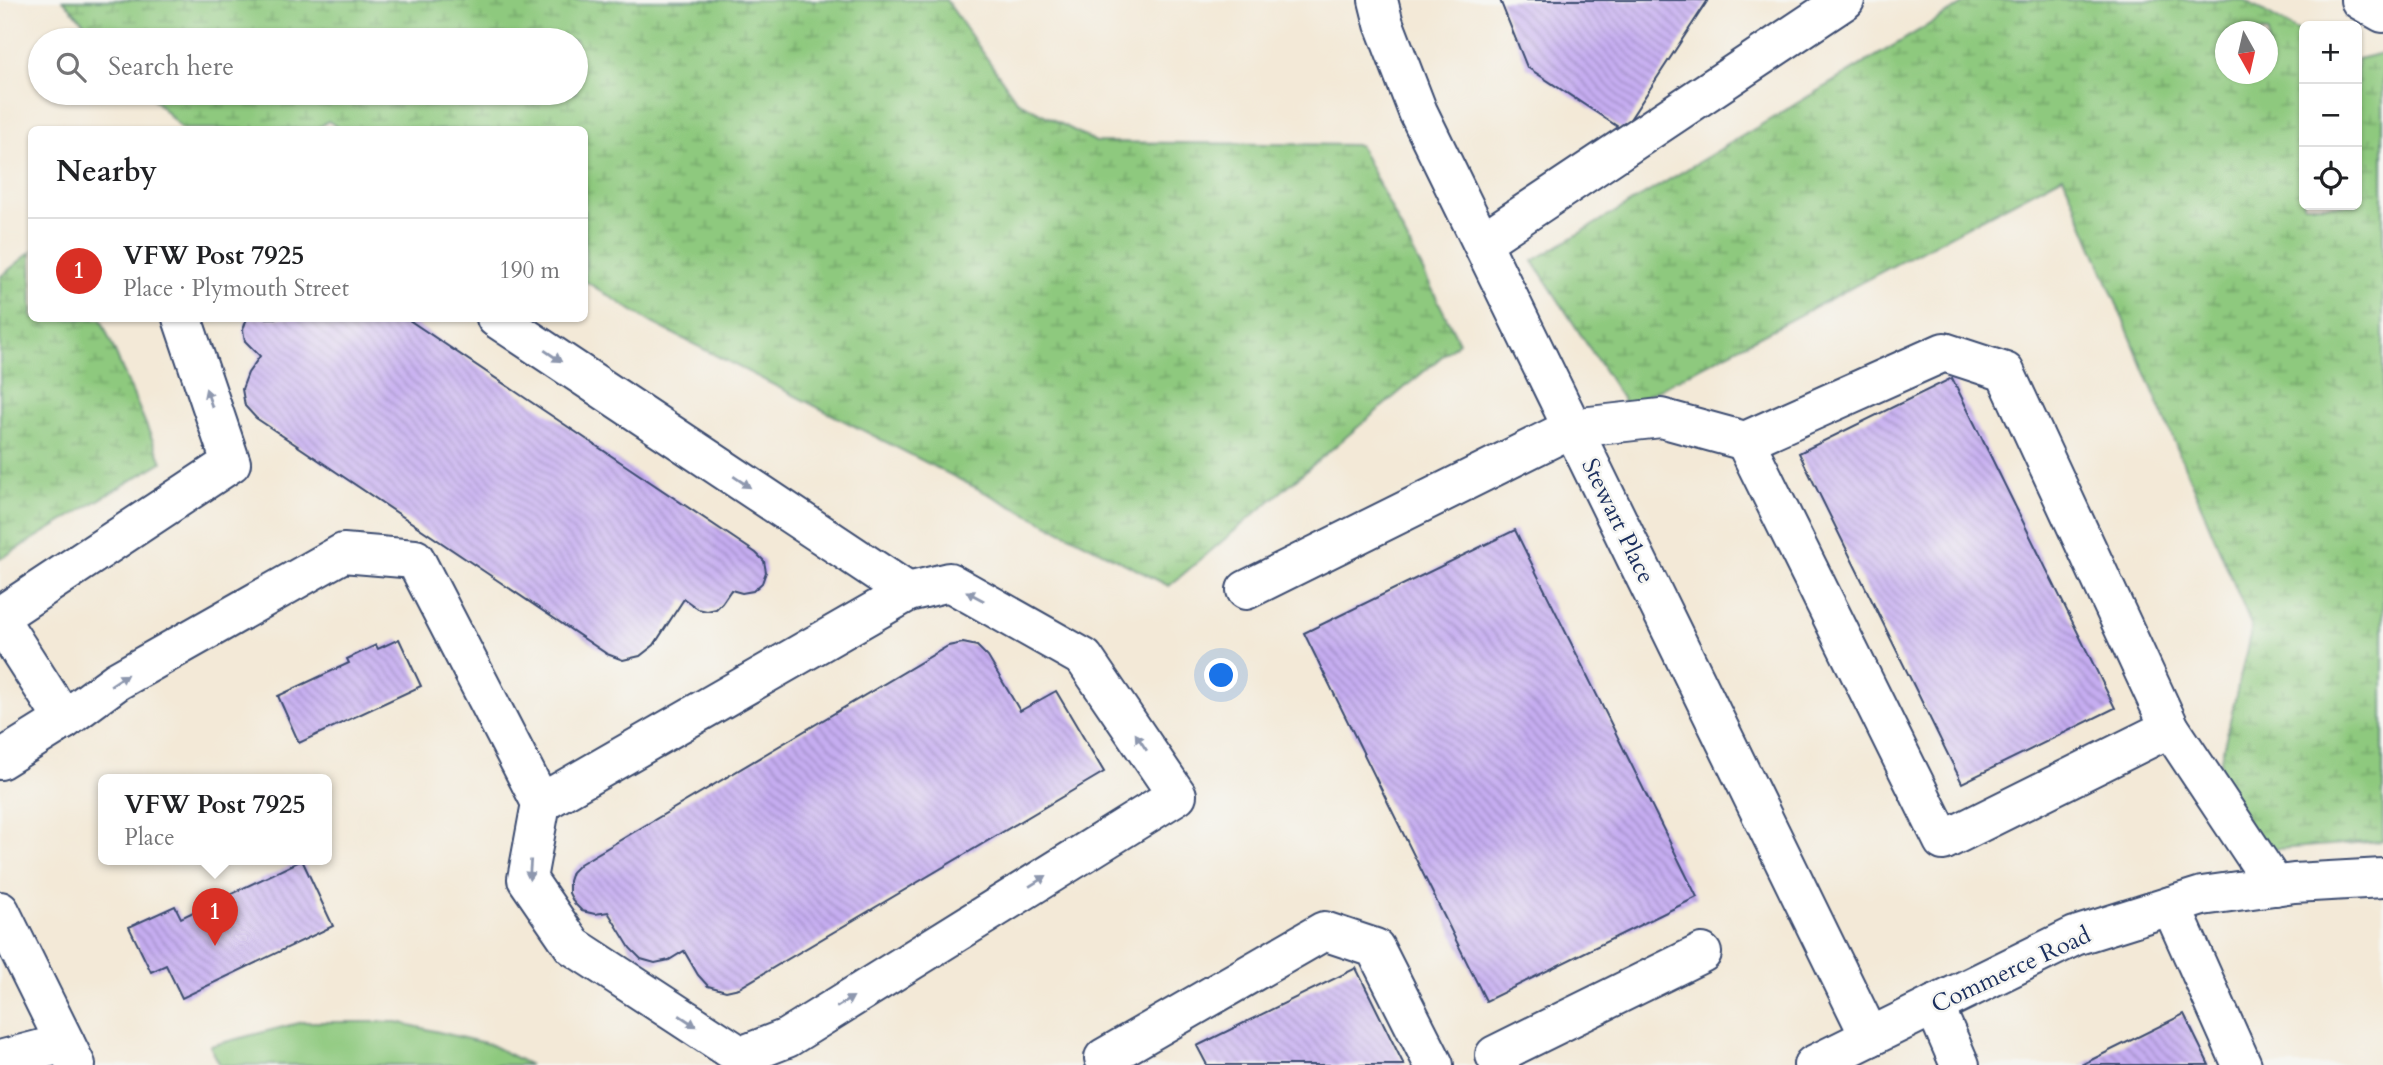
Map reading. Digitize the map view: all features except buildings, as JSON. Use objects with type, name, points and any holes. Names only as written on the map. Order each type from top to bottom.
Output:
[{"type":"street","name":"Stewart Place","points":[[1378,0],[1384,24],[1418,112],[1870,1047]]},
{"type":"street","points":[[1482,242],[1845,0]]},
{"type":"street","points":[[2360,0],[2383,13]]},
{"type":"street","points":[[64,720],[0,618],[231,463],[183,322]]},
{"type":"street","points":[[502,322],[908,592]]},
{"type":"street","points":[[1246,590],[1572,428],[1661,418],[1745,441],[1944,352],[2005,372],[2170,728],[2275,886]]},
{"type":"street","points":[[1745,441],[1942,841],[2170,728]]},
{"type":"street","points":[[0,760],[64,720],[117,681],[343,553],[415,559],[541,803],[527,879],[573,946],[741,1056],[787,1038],[1177,795],[1084,658],[949,582],[908,592],[541,803]]},
{"type":"street","name":"Commerce Road","points":[[1813,1065],[1870,1047],[1934,1005],[2075,936],[2202,896],[2275,886],[2382,882]]},
{"type":"street","points":[[2171,906],[2242,1065]]},
{"type":"street","points":[[0,911],[70,1054],[0,1060]]},
{"type":"street","points":[[1104,1058],[1324,931],[1376,947],[1434,1065]]},
{"type":"street","points":[[1500,1065],[1495,1055],[1702,953]]},
{"type":"street","points":[[1934,1005],[1960,1065]]},
{"type":"green space","points":[[63,0],[946,0],[1017,101],[1096,142],[1359,145],[1459,342],[1169,586],[652,323],[588,283],[588,126],[336,126],[328,121],[321,126],[179,126],[159,105],[588,105],[588,28],[89,28]]},
{"type":"green space","points":[[1970,0],[2245,0],[2299,32],[2299,210],[2362,210],[2362,58],[2383,53],[2383,841],[2262,850],[2219,767],[2252,627],[2063,176],[1627,406],[1533,261]]},
{"type":"green space","points":[[28,254],[28,322],[102,322],[162,462],[0,559],[0,277]]},
{"type":"green space","points":[[302,1022],[397,1022],[489,1044],[530,1065],[220,1065],[210,1046]]},
{"type":"place","name":"VFW Post 7925","points":[[215,946]]}]
